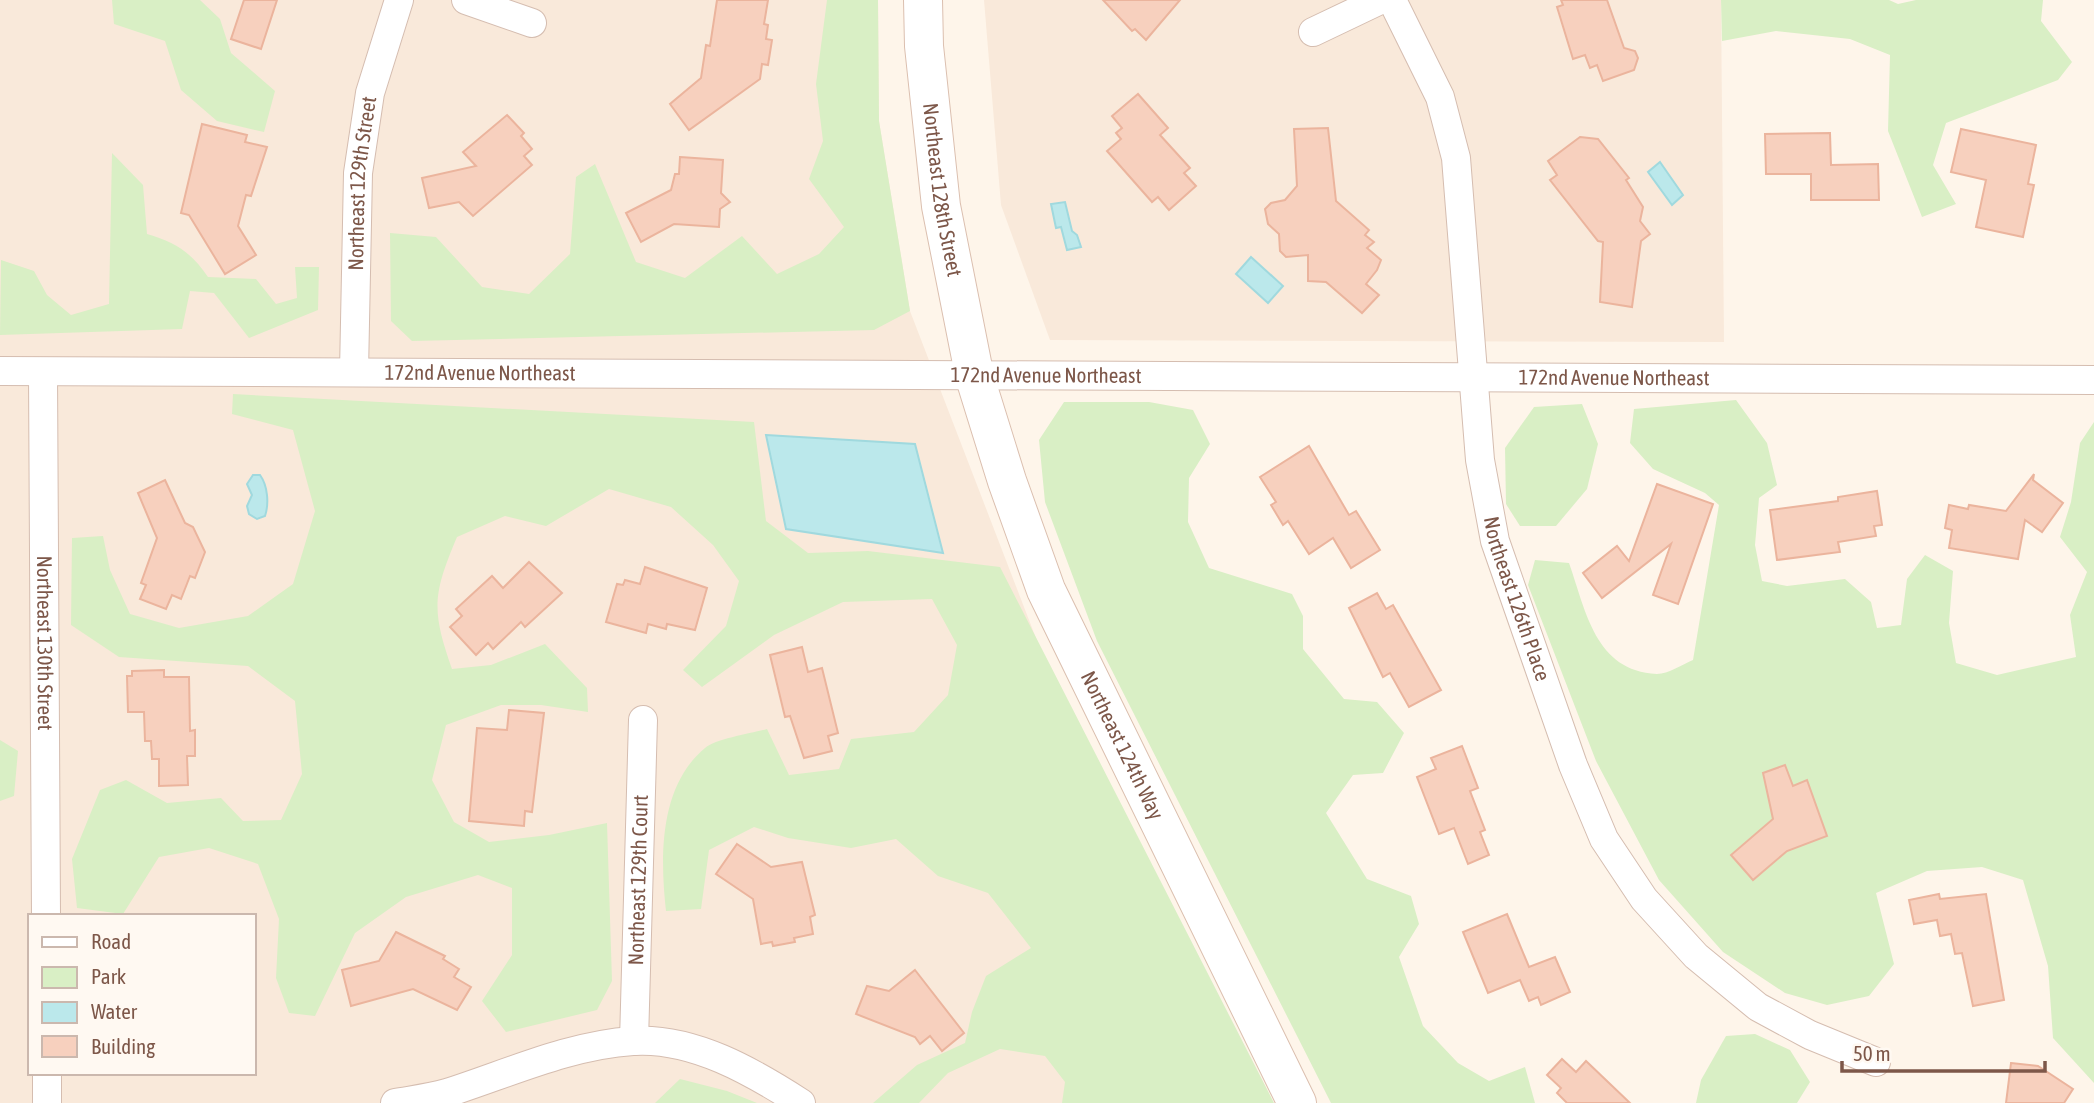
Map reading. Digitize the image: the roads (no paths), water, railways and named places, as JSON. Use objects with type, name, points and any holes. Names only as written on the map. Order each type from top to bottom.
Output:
[{"type":"street","name":"Northeast 129th Street","points":[[354,372],[358,173],[370,93],[398,0]]},
{"type":"street","points":[[466,0],[532,23]]},
{"type":"street","name":"Northeast 128th Street","points":[[923,0],[923,46],[941,206],[975,378]]},
{"type":"street","points":[[1313,32],[1380,0]]},
{"type":"street","name":"Northeast 126th Place","points":[[1392,0],[1440,97],[1456,158],[1480,460],[1495,541],[1573,765],[1604,839],[1644,900],[1696,956],[1758,1007],[1810,1035],[1876,1062]]},
{"type":"street","name":"172nd Avenue Northeast","points":[[0,371],[975,378],[2094,380]]},
{"type":"street","name":"Northeast 130th Street","points":[[43,372],[46,914]]},
{"type":"street","name":"Northeast 124th Way","points":[[975,378],[1007,481],[1046,590],[1297,1103]]},
{"type":"street","name":"Northeast 129th Court","points":[[634,1041],[643,720]]},
{"type":"street","points":[[394,1103],[444,1094],[554,1057],[634,1041],[682,1046],[733,1064],[802,1103]]},
{"type":"street","points":[[47,1075],[47,1103]]},
{"type":"water","points":[[1660,162],[1683,195],[1672,205],[1648,172]]},
{"type":"water","points":[[1065,202],[1072,231],[1077,235],[1081,247],[1067,250],[1061,227],[1056,228],[1051,204]]},
{"type":"water","points":[[1251,257],[1283,286],[1268,303],[1236,274]]},
{"type":"water","points":[[766,435],[915,444],[943,553],[786,529]]},
{"type":"water","points":[[253,475],[260,475],[267,495],[265,516],[257,519],[249,514],[247,506],[252,495],[247,484]]}]
